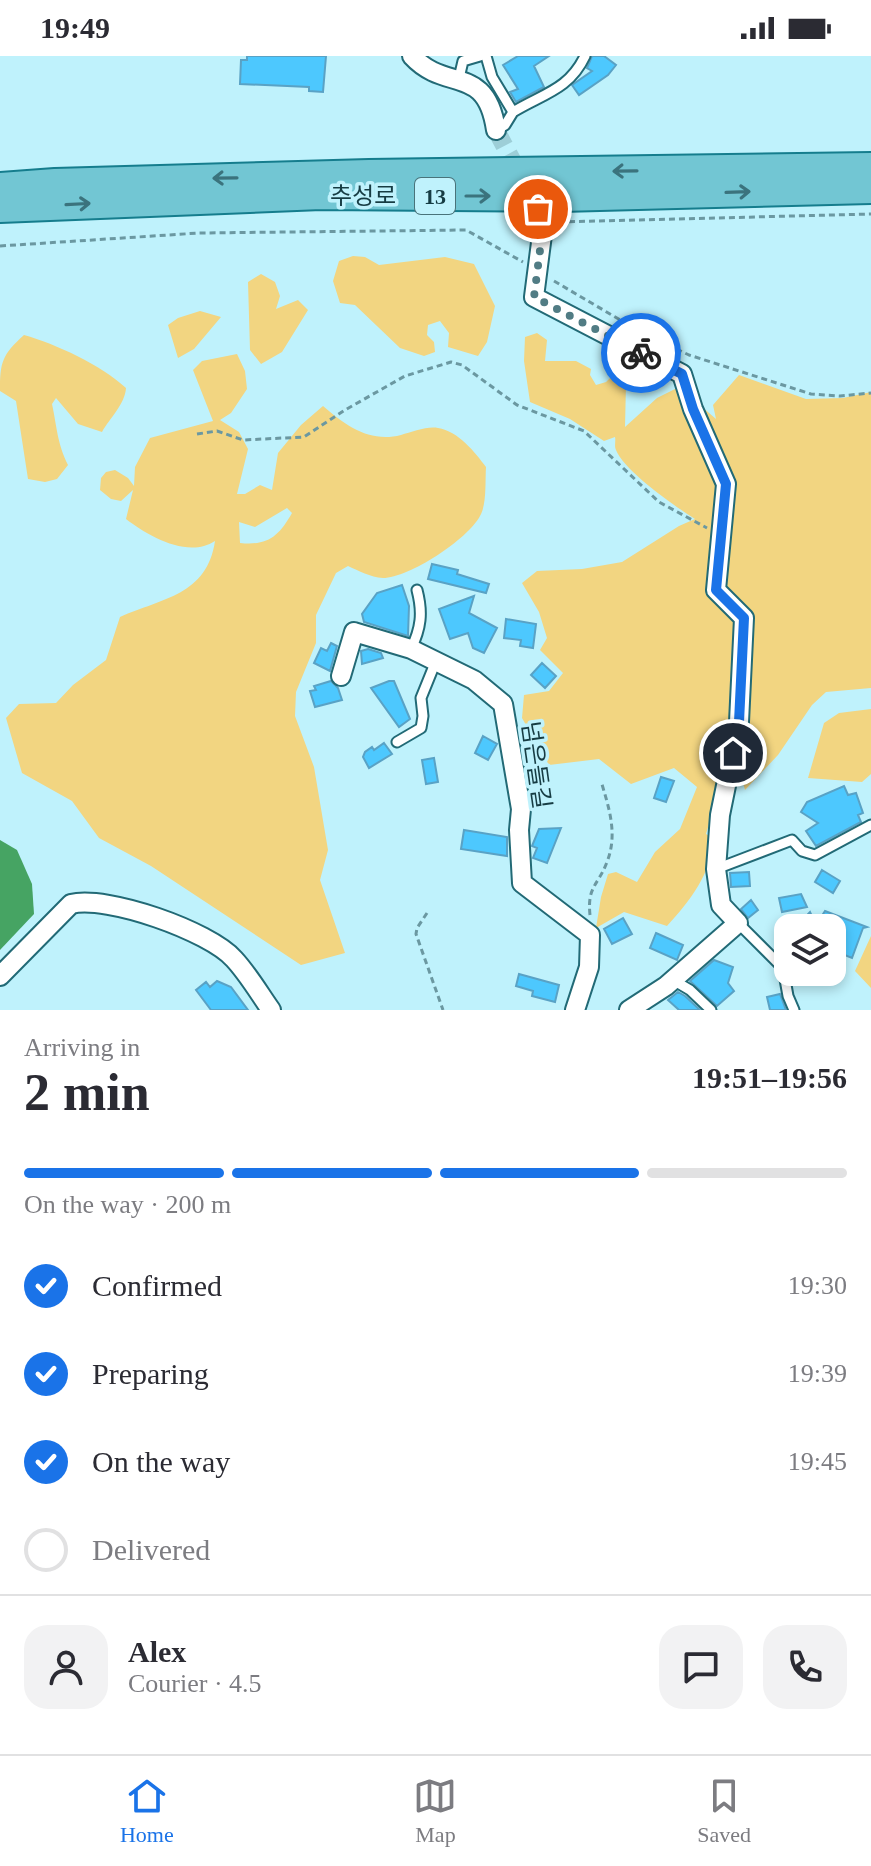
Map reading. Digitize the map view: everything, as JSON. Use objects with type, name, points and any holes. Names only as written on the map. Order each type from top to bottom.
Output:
[{"type":"main road","name":"추성로","points":[[0,187],[369,174],[871,167]]},
{"type":"main road","name":"추성로","points":[[0,208],[321,195],[561,197],[871,189]]},
{"type":"street","points":[[412,56],[423,67],[441,77],[459,78],[479,90],[489,102],[496,130]]},
{"type":"street","points":[[540,218],[534,297],[682,374],[693,409],[726,484],[716,590],[744,618],[739,722],[720,815],[716,869],[721,905],[738,923],[673,980],[629,1010]]},
{"type":"street","name":"넘은들길","points":[[341,676],[354,632],[411,649],[436,661],[474,680],[503,704],[521,809],[522,883],[590,935]]},
{"type":"street","points":[[0,976],[71,904],[85,900],[135,909],[202,938],[232,957],[271,1010]]},
{"type":"street","points":[[575,1010],[589,967],[590,935]]},
{"type":"lane","points":[[459,78],[463,61],[483,56],[513,112]]},
{"type":"lane","points":[[496,130],[505,125],[513,112],[563,85],[577,72],[585,56]]},
{"type":"lane","points":[[411,649],[421,627],[421,602],[417,590]]},
{"type":"lane","points":[[397,742],[421,728],[421,698],[436,661]]},
{"type":"lane","points":[[716,869],[792,840],[802,851],[815,855],[871,825]]},
{"type":"lane","points":[[738,923],[774,955]]},
{"type":"lane","points":[[673,980],[690,990],[711,1010]]},
{"type":"lane","points":[[787,986],[794,1010]]},
{"type":"path","points":[[540,218],[558,222],[871,214]]},
{"type":"path","points":[[0,246],[199,233],[466,230],[639,331],[689,355],[811,394],[840,396],[871,393]]},
{"type":"path","points":[[197,434],[217,431],[243,440],[304,437],[405,376],[451,362],[462,365],[517,405],[584,431],[659,502],[721,536]]},
{"type":"path","points":[[590,935],[588,897],[607,862],[613,833],[601,781]]},
{"type":"path","points":[[427,913],[416,934],[443,1010]]},
{"type":"shaded area","points":[[353,256],[365,257],[379,265],[445,257],[474,264],[495,306],[487,342],[478,356],[448,347],[449,333],[440,321],[428,325],[427,335],[434,342],[435,352],[424,356],[400,348],[355,305],[340,303],[333,281],[339,261]]},
{"type":"shaded area","points":[[261,274],[275,282],[280,296],[276,309],[298,300],[308,310],[282,352],[261,364],[250,350],[248,282]]},
{"type":"shaded area","points":[[200,311],[221,317],[194,349],[178,358],[168,325],[178,318]]},
{"type":"shaded area","points":[[537,333],[547,340],[545,361],[576,361],[591,369],[590,375],[596,385],[606,382],[613,375],[623,376],[626,384],[625,427],[657,398],[679,387],[716,419],[713,405],[739,375],[806,399],[843,398],[871,392],[871,688],[826,692],[812,705],[778,755],[745,790],[738,764],[718,793],[706,834],[714,839],[709,864],[691,897],[667,926],[624,912],[596,928],[608,874],[616,872],[637,882],[655,852],[680,829],[697,787],[674,768],[631,784],[599,759],[549,765],[522,718],[524,695],[549,691],[563,673],[540,650],[547,638],[539,612],[522,583],[537,571],[582,569],[622,562],[695,519],[629,468],[616,450],[615,437],[604,441],[570,419],[530,402],[524,361],[525,337]]},
{"type":"shaded area","points":[[24,335],[78,356],[126,388],[120,405],[102,432],[78,424],[56,398],[52,404],[59,442],[68,465],[57,479],[45,482],[28,479],[16,401],[0,391],[4,360]]},
{"type":"shaded area","points":[[237,354],[245,371],[247,389],[231,413],[220,420],[239,432],[248,449],[237,494],[245,494],[260,485],[272,490],[278,453],[301,425],[323,406],[359,431],[379,437],[429,428],[445,430],[465,443],[486,467],[485,499],[480,516],[451,546],[407,572],[394,576],[383,578],[348,566],[336,573],[316,615],[316,643],[296,692],[295,716],[314,767],[328,850],[320,880],[345,953],[301,965],[151,866],[99,838],[72,801],[22,773],[6,718],[19,704],[56,703],[73,685],[106,660],[120,617],[181,592],[203,573],[215,541],[193,548],[157,538],[126,519],[133,490],[121,501],[111,499],[100,490],[101,478],[106,472],[115,470],[134,486],[135,467],[150,438],[213,421],[193,370],[202,361]],"holes":[[[287,508],[292,513],[272,538],[258,543],[240,543],[239,522],[255,527]]]},
{"type":"shaded area","points":[[871,709],[871,774],[862,782],[808,778],[824,723],[839,713]]},
{"type":"shaded area","points":[[0,840],[17,850],[32,884],[34,914],[0,950]]},
{"type":"shaded area","points":[[871,936],[871,988],[855,971]]},
{"type":"building","points":[[247,56],[326,56],[323,92],[309,91],[309,87],[240,84],[241,60],[247,60]]},
{"type":"building","points":[[518,56],[549,56],[534,66],[544,87],[516,102],[510,92],[518,89],[503,65]]},
{"type":"building","points":[[592,56],[604,56],[616,65],[608,75],[579,95],[572,85],[592,71],[587,68]]},
{"type":"building","points":[[432,564],[458,570],[457,574],[489,584],[486,593],[428,579]]},
{"type":"building","points":[[402,585],[409,606],[408,636],[364,622],[362,614],[377,593]]},
{"type":"building","points":[[474,596],[469,613],[497,628],[484,653],[473,648],[468,633],[450,639],[439,609]]},
{"type":"building","points":[[506,619],[536,624],[533,648],[520,646],[521,640],[504,638]]},
{"type":"building","points":[[331,643],[337,646],[330,671],[314,663],[321,648],[327,651]]},
{"type":"building","points":[[368,649],[381,653],[383,658],[362,664],[361,651]]},
{"type":"building","points":[[542,663],[556,676],[545,688],[531,675]]},
{"type":"building","points":[[331,681],[338,688],[342,700],[315,707],[310,691],[316,690],[314,686]]},
{"type":"building","points":[[394,681],[410,719],[399,727],[371,688]]},
{"type":"building","points":[[483,736],[497,744],[488,760],[475,753]]},
{"type":"building","points":[[384,743],[392,754],[369,768],[363,757],[365,752]]},
{"type":"building","points":[[434,758],[438,782],[426,784],[422,760]]},
{"type":"building","points":[[661,777],[674,781],[666,802],[654,798]]},
{"type":"building","points":[[844,786],[848,795],[856,793],[863,813],[858,815],[861,822],[816,846],[806,831],[818,823],[801,812],[807,802]]},
{"type":"building","points":[[561,828],[547,863],[533,858],[537,848],[532,846],[539,829]]},
{"type":"building","points":[[464,830],[507,837],[507,856],[461,849]]},
{"type":"building","points":[[822,870],[840,881],[833,893],[815,882]]},
{"type":"building","points":[[749,872],[750,886],[731,887],[730,873]]},
{"type":"building","points":[[801,894],[807,907],[782,912],[779,898]]},
{"type":"building","points":[[751,900],[758,910],[748,918],[741,909]]},
{"type":"building","points":[[623,918],[632,934],[612,944],[604,929]]},
{"type":"building","points":[[846,919],[867,927],[863,928],[852,958],[846,956]]},
{"type":"building","points":[[656,933],[683,945],[677,960],[650,948]]},
{"type":"building","points":[[714,960],[733,967],[728,983],[734,991],[717,1006],[690,981]]},
{"type":"building","points":[[519,974],[559,985],[555,1002],[532,996],[533,991],[516,986]]},
{"type":"building","points":[[217,981],[231,987],[248,1010],[211,1010],[196,990],[206,982],[210,987]]},
{"type":"building","points":[[678,992],[700,1010],[679,1010],[668,1000]]},
{"type":"building","points":[[780,994],[786,1010],[770,1010],[767,997]]},
{"type":"tunnel","points":[[496,130],[521,177]]},
{"type":"way so far","points":[[538,209],[543,227],[534,297],[641,353]]},
{"type":"route","points":[[641,353],[682,374],[693,409],[726,484],[716,590],[744,618],[739,722],[733,753]]}]
